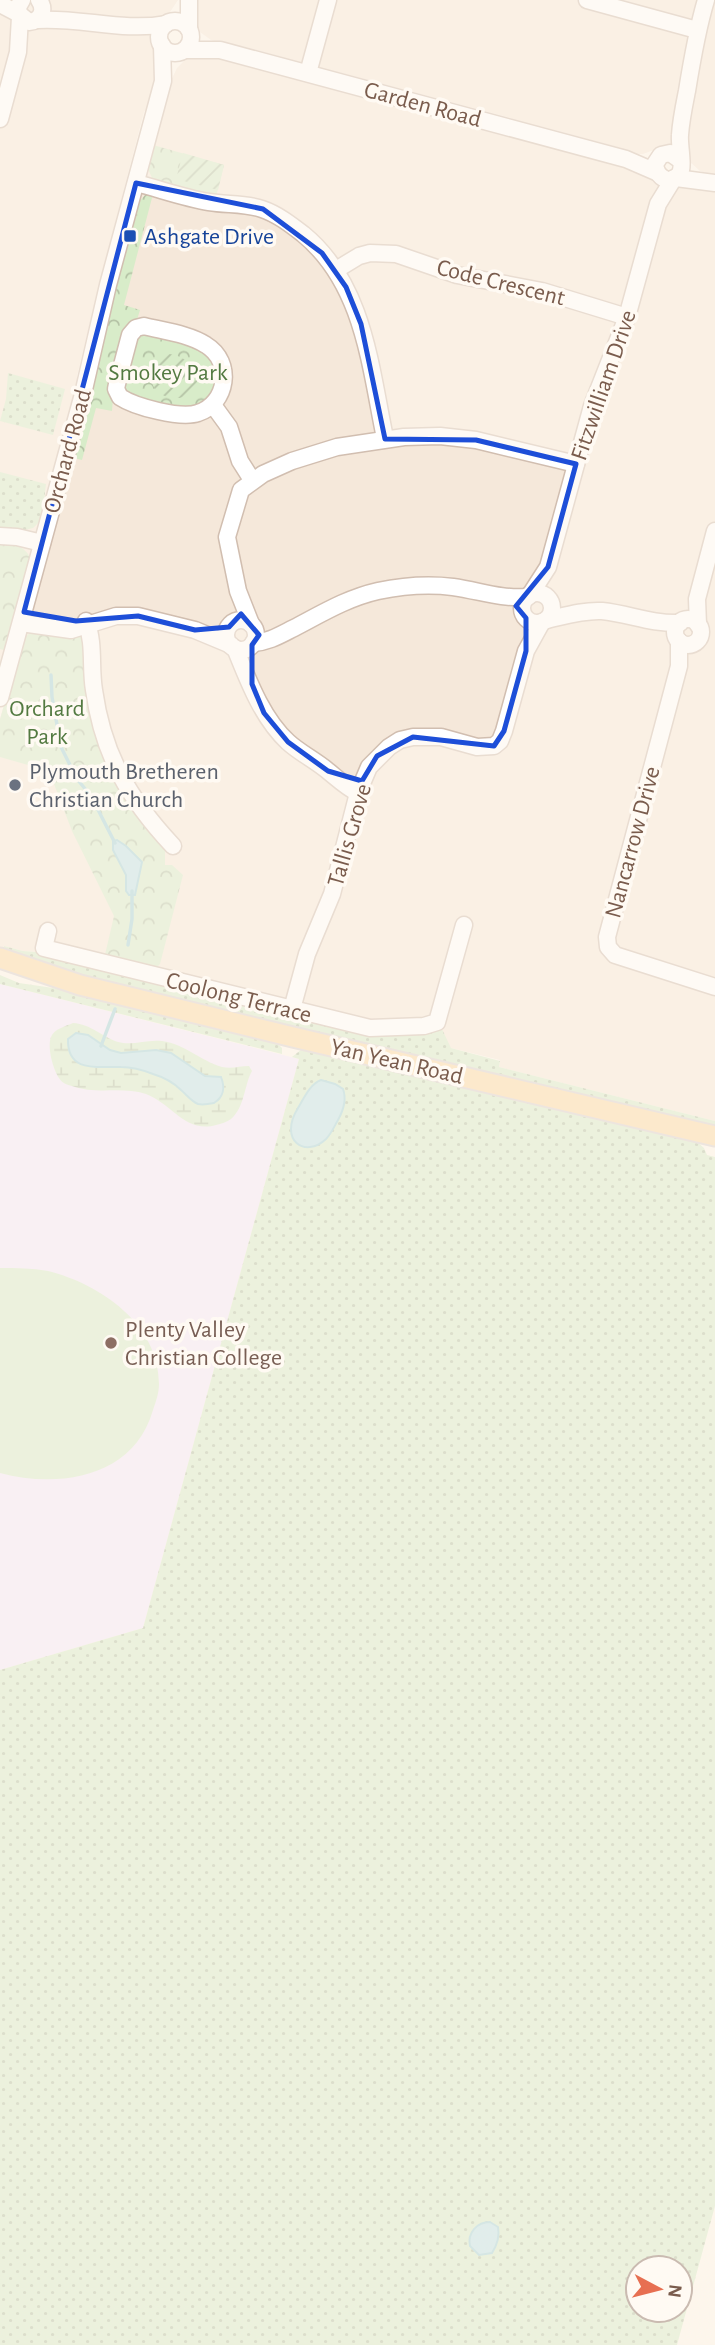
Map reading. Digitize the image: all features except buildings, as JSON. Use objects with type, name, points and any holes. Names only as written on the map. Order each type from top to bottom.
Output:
[{"type":"main road","name":"Yan Yean Road","points":[[0,958],[80,985],[715,1136]]},
{"type":"main road","name":"Yan Yean Road","points":[[0,970],[26,981],[80,985]]},
{"type":"street","points":[[161,44],[160,33],[182,0]]},
{"type":"street","points":[[137,27],[172,53],[184,51],[190,44],[189,0]]},
{"type":"street","points":[[308,73],[328,0]]},
{"type":"street","points":[[587,0],[697,30]]},
{"type":"street","points":[[675,178],[682,169],[681,123],[697,30],[706,0]]},
{"type":"street","points":[[24,12],[43,11],[40,1]]},
{"type":"street","points":[[40,1],[69,19]]},
{"type":"street","points":[[0,2],[24,12],[93,24],[137,27],[181,22],[190,30]]},
{"type":"street","points":[[0,119],[18,52],[24,12]]},
{"type":"street","name":"Garden Road","points":[[190,30],[220,50]]},
{"type":"street","name":"Orchard Road","points":[[0,698],[83,394],[108,285],[163,81],[161,44]]},
{"type":"street","name":"Garden Road","points":[[184,51],[220,50],[626,159],[658,164]]},
{"type":"street","name":"Orchard Road","points":[[163,81],[184,51]]},
{"type":"street","points":[[658,164],[681,123]]},
{"type":"street","points":[[658,164],[674,154],[712,182]]},
{"type":"street","points":[[658,164],[667,180],[675,178],[712,182]]},
{"type":"street","name":"Fitzwilliam Drive","points":[[529,596],[548,567],[599,383],[627,317],[658,204],[658,164]]},
{"type":"street","name":"Fitzwilliam Drive","points":[[658,204],[675,178]]},
{"type":"street","points":[[136,183],[208,202],[249,205],[264,209],[307,238],[336,270],[361,324],[385,439]]},
{"type":"street","name":"Code Crescent","points":[[336,270],[359,256],[370,253],[396,254],[457,275],[542,291],[627,317]]},
{"type":"street","points":[[144,326],[197,340],[214,350],[224,376],[223,387],[213,405],[195,415],[185,416],[120,397],[116,389],[133,331],[144,326]]},
{"type":"street","points":[[213,405],[229,427],[240,461],[252,480]]},
{"type":"street","points":[[252,684],[252,635],[238,591],[227,537],[241,490],[252,480],[292,461],[360,442],[432,436],[476,440],[576,464]]},
{"type":"street","name":"Nancarrow Drive","points":[[715,531],[607,937],[608,947],[615,955],[715,986]]},
{"type":"street","points":[[0,536],[42,543]]},
{"type":"street","name":"Fitzwilliam Drive","points":[[548,567],[550,600]]},
{"type":"street","points":[[252,635],[293,628],[349,600],[389,589],[438,586],[497,597],[540,594],[579,612]]},
{"type":"street","points":[[238,591],[227,637],[252,684],[256,698],[276,729],[299,751],[328,771],[360,787]]},
{"type":"street","points":[[529,596],[523,607],[535,619]]},
{"type":"street","points":[[497,597],[535,619],[579,612],[611,612],[715,639]]},
{"type":"street","points":[[535,619],[551,612],[550,600]]},
{"type":"street","points":[[23,618],[90,622],[127,615],[195,630],[233,647],[244,649],[252,635]]},
{"type":"street","name":"Tallis Grove","points":[[292,1009],[307,954],[332,894],[360,787],[369,767],[377,756],[400,740],[441,737],[477,747],[494,746],[500,741],[535,619]]},
{"type":"street","points":[[195,630],[231,625],[241,620],[252,635]]},
{"type":"street","points":[[90,622],[95,702],[111,755],[134,799],[174,850]]},
{"type":"street","name":"Coolong Terrace","points":[[48,931],[44,948],[370,1028],[433,1024],[441,1015],[464,925]]},
{"type":"highlighted area","points":[[136,183],[263,209],[322,253],[346,287],[361,324],[385,439],[476,440],[576,464],[548,567],[516,606],[526,618],[526,651],[504,731],[494,746],[413,737],[377,756],[362,781],[328,771],[288,742],[264,713],[252,684],[252,645],[259,635],[241,614],[229,627],[195,630],[138,616],[76,621],[24,612]]},
{"type":"shaded area","points":[[0,0],[178,0],[154,32],[158,57],[154,98],[144,112],[77,376],[79,384],[0,675]]},
{"type":"shaded area","points":[[193,0],[715,0],[715,175],[700,171],[664,146],[643,154],[631,154],[621,148],[540,126],[533,128],[516,123],[511,118],[338,72],[329,73],[290,62],[282,57],[211,40],[200,32],[194,22]]},
{"type":"shaded area","points":[[216,56],[509,136],[530,138],[534,143],[648,174],[653,182],[673,188],[679,184],[715,191],[715,1121],[499,1067],[500,1060],[451,1048],[364,1032],[36,952],[4,946],[0,954],[0,719],[37,590],[168,87],[177,68],[188,57]]},
{"type":"shaded area","name":"Plenty Valley Christian College","points":[[0,984],[299,1059],[143,1628],[0,1670]]},
{"type":"green space","points":[[153,145],[224,165],[216,197],[153,180],[148,169]]},
{"type":"green space","points":[[183,153],[224,165],[218,190],[176,179]]},
{"type":"green space","points":[[153,194],[124,305],[140,310],[113,398],[112,411],[96,408],[82,460],[70,457],[137,204],[145,195]]},
{"type":"green space","name":"Smokey Park","points":[[145,332],[203,348],[219,373],[211,399],[185,411],[128,396],[122,384],[135,337]]},
{"type":"green space","points":[[169,354],[183,359],[194,368],[197,381],[190,395],[171,398],[157,391],[153,385],[152,369],[156,359]]},
{"type":"green space","points":[[8,373],[65,389],[53,435],[0,421],[6,399]]},
{"type":"green space","points":[[0,472],[46,484],[43,513],[33,528],[0,528]]},
{"type":"green space","points":[[0,543],[23,549],[31,561],[7,651],[0,649]]},
{"type":"green space","name":"Orchard Park","points":[[32,631],[78,635],[83,638],[89,693],[165,848],[165,865],[172,865],[183,875],[160,964],[153,971],[104,959],[114,916],[72,831],[49,771],[0,757],[0,719],[23,639]]},
{"type":"green space","points":[[4,946],[296,1015],[441,1027],[451,1048],[500,1061],[499,1067],[715,1121],[715,1126],[307,1029],[200,1007],[2,954]]},
{"type":"green space","points":[[0,975],[19,983],[81,992],[277,1043],[282,1048],[282,1054],[0,984]]},
{"type":"green space","points":[[73,1023],[118,1042],[162,1041],[178,1045],[222,1067],[249,1066],[252,1071],[236,1114],[228,1121],[205,1127],[187,1122],[146,1094],[81,1089],[65,1084],[55,1069],[50,1041],[60,1028]]},
{"type":"green space","points":[[302,1049],[694,1139],[707,1155],[715,1157],[715,2206],[694,2283],[694,2254],[624,2254],[624,2324],[683,2324],[677,2345],[0,2345],[0,1670],[143,1628],[299,1059],[292,1057]]},
{"type":"green space","points":[[0,1268],[48,1271],[87,1286],[123,1310],[138,1325],[149,1343],[156,1362],[159,1384],[153,1410],[143,1433],[130,1450],[112,1464],[92,1473],[70,1478],[23,1478],[0,1473]]},
{"type":"water","points":[[117,840],[142,862],[135,895],[129,895],[126,891],[126,875],[113,850],[113,841]]},
{"type":"water","points":[[76,1033],[88,1035],[110,1050],[121,1053],[156,1050],[171,1053],[205,1076],[221,1077],[222,1095],[214,1103],[198,1104],[171,1082],[145,1071],[125,1067],[86,1066],[73,1058],[69,1050],[68,1039]]},
{"type":"water","points":[[321,1080],[343,1089],[343,1109],[326,1139],[318,1145],[303,1146],[293,1137],[293,1119],[308,1092]]},
{"type":"water","points":[[490,2222],[498,2227],[497,2244],[492,2253],[479,2255],[470,2246],[470,2237],[477,2226]]},
{"type":"waterway","points":[[51,675],[61,747],[77,779],[91,796],[115,843]]},
{"type":"waterway","points":[[128,945],[132,891]]},
{"type":"waterway","points":[[101,1046],[115,1009]]},
{"type":"place","name":"Ashgate Drive","points":[[130,236]]},
{"type":"place","name":"Plymouth Bretheren Christian Church","points":[[15,785]]},
{"type":"place","name":"Plenty Valley Christian College","points":[[111,1343]]}]
